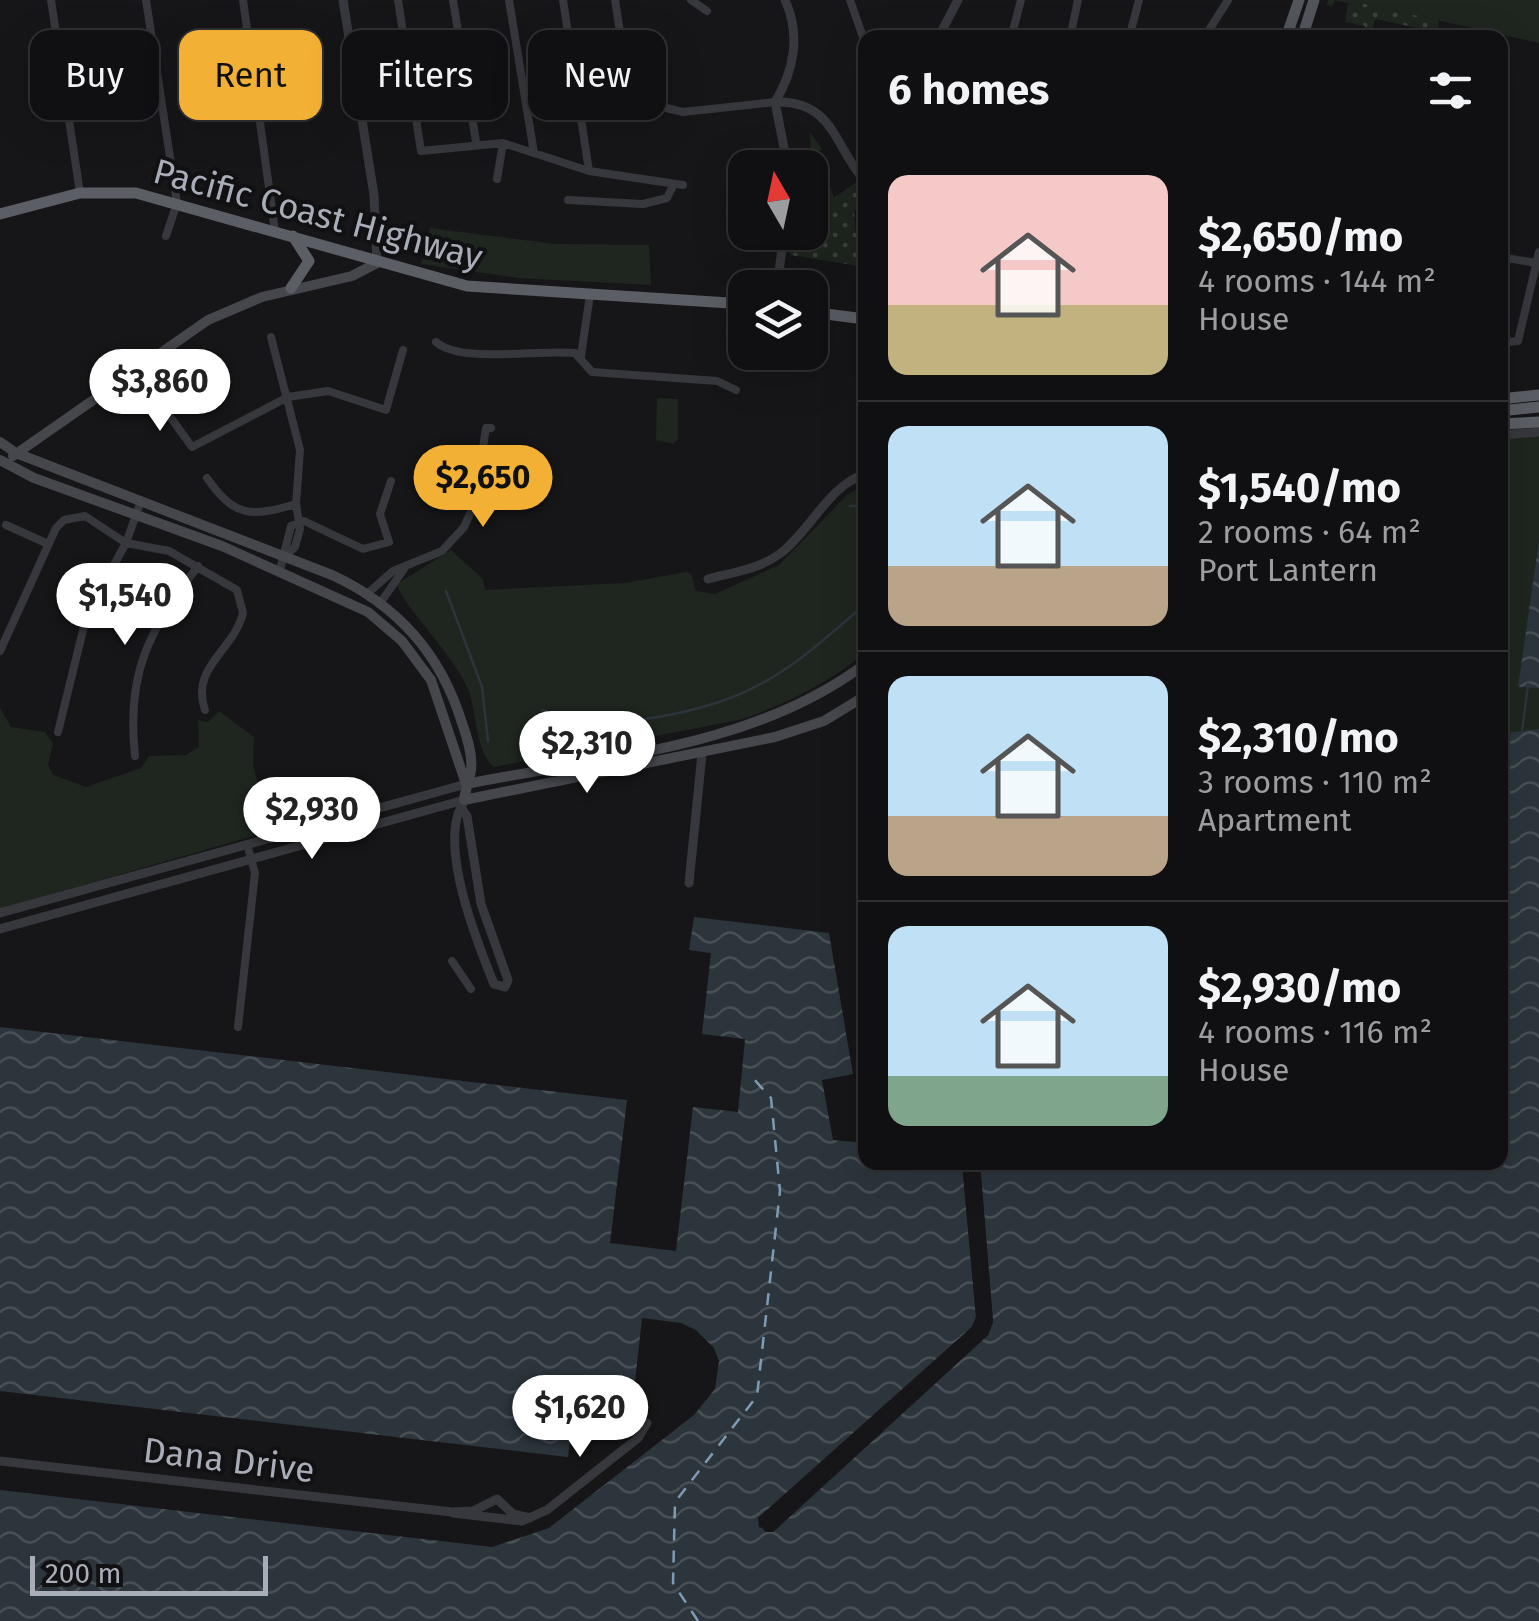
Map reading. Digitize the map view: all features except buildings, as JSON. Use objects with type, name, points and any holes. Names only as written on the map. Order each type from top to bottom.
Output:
[{"type":"highway","name":"Pacific Coast Highway","points":[[0,214],[80,193],[136,193],[467,286],[728,303]]},
{"type":"highway","points":[[291,288],[309,261],[293,236]]},
{"type":"highway","points":[[828,314],[858,318]]},
{"type":"highway","points":[[1508,398],[1539,395]]},
{"type":"highway","points":[[1508,410],[1539,407]]},
{"type":"highway","points":[[1508,424],[1539,422]]},
{"type":"main road","points":[[1289,30],[1299,0]]},
{"type":"main road","points":[[1305,30],[1314,0]]},
{"type":"main road","points":[[1,461],[96,402],[140,366],[208,320],[291,288],[352,276],[377,263]]},
{"type":"main road","points":[[0,442],[16,454],[286,556],[381,602],[420,640],[458,712],[472,769],[463,805],[801,730],[858,700]]},
{"type":"main road","points":[[1,461],[347,600],[392,632],[431,680],[449,726],[458,772],[466,784]]},
{"type":"main road","points":[[392,632],[420,640]]},
{"type":"main road","points":[[466,784],[699,738],[780,714],[858,673]]},
{"type":"main road","points":[[699,738],[702,754]]},
{"type":"street","points":[[51,0],[80,193]]},
{"type":"street","points":[[146,0],[177,203],[166,236]]},
{"type":"street","points":[[242,0],[276,231]]},
{"type":"street","points":[[343,0],[348,30]]},
{"type":"street","points":[[398,0],[403,30]]},
{"type":"street","points":[[453,0],[476,142]]},
{"type":"street","points":[[509,0],[534,153]]},
{"type":"street","points":[[563,0],[568,30]]},
{"type":"street","points":[[615,0],[620,30]]},
{"type":"street","points":[[692,0],[707,11]]},
{"type":"street","points":[[784,150],[775,102],[791,76],[794,41],[785,0]]},
{"type":"street","points":[[850,0],[860,30]]},
{"type":"street","points":[[942,30],[958,0]]},
{"type":"street","points":[[1013,30],[1021,0]]},
{"type":"street","points":[[1072,30],[1078,0]]},
{"type":"street","points":[[1131,30],[1139,0]]},
{"type":"street","points":[[1209,30],[1228,0]]},
{"type":"street","points":[[666,108],[683,112],[796,102],[817,113],[840,138],[858,170]]},
{"type":"street","points":[[362,120],[374,195],[377,263]]},
{"type":"street","points":[[417,120],[421,151],[476,142],[503,143],[589,171],[679,185],[668,198],[643,204],[568,200]]},
{"type":"street","points":[[582,120],[589,171]]},
{"type":"street","points":[[497,179],[503,143]]},
{"type":"street","points":[[1508,342],[1518,341],[1539,252]]},
{"type":"street","points":[[1508,258],[1537,263]]},
{"type":"street","points":[[590,295],[581,356],[592,372],[717,381],[736,390]]},
{"type":"street","points":[[271,337],[300,450],[296,504],[299,526]]},
{"type":"street","points":[[436,342],[447,349],[499,354],[531,350],[581,356]]},
{"type":"street","points":[[158,400],[192,447],[288,397],[328,391],[386,410],[403,350]]},
{"type":"street","points":[[368,593],[393,572],[442,551],[464,527],[474,506],[486,428],[491,428]]},
{"type":"street","points":[[1508,434],[1539,432]]},
{"type":"street","points":[[207,478],[225,504],[258,515],[296,504]]},
{"type":"street","points":[[708,579],[751,570],[777,556],[843,485],[858,478]]},
{"type":"street","points":[[280,570],[291,526],[312,522],[363,548],[389,542],[380,514],[391,481]]},
{"type":"street","points":[[58,732],[87,614],[126,543],[141,501]]},
{"type":"street","points":[[0,651],[46,543],[64,520],[85,516],[126,543],[169,551],[198,566],[230,584],[242,601],[240,624],[202,677],[200,693],[205,710]]},
{"type":"street","points":[[6,525],[46,543]]},
{"type":"street","points":[[135,756],[133,692],[146,644],[198,566]]},
{"type":"street","points":[[381,602],[404,569]]},
{"type":"street","points":[[689,883],[702,754]]},
{"type":"street","points":[[0,913],[466,784]]},
{"type":"street","points":[[0,928],[463,805]]},
{"type":"street","points":[[463,805],[468,816],[480,901],[508,980],[505,986],[494,984],[473,931],[457,855],[458,815],[463,805]]},
{"type":"street","points":[[238,1027],[255,872],[247,844]]},
{"type":"street","points":[[467,902],[480,901]]},
{"type":"street","points":[[452,961],[471,989]]},
{"type":"street","points":[[530,1518],[547,1510],[638,1438],[648,1423]]},
{"type":"street","name":"Dana Drive","points":[[0,1461],[452,1512],[473,1511],[497,1499],[513,1514],[530,1518]]},
{"type":"street","name":"Dana Drive","points":[[452,1512],[456,1517],[514,1522],[530,1518]]},
{"type":"shaded area","points":[[1335,0],[1373,0],[1440,15],[1437,30],[1375,19],[1372,30],[1365,30],[1365,26],[1345,22],[1348,3]]},
{"type":"shaded area","points":[[1347,0],[1539,0],[1539,43],[1508,36],[1508,30],[1481,30]]},
{"type":"shaded area","points":[[810,133],[822,149],[811,150]]},
{"type":"shaded area","points":[[828,182],[834,198],[855,183],[858,266],[790,255],[791,250],[828,250]]},
{"type":"shaded area","points":[[430,228],[556,244],[649,245],[651,285],[518,278],[421,264]]},
{"type":"shaded area","points":[[657,398],[678,399],[678,439],[673,444],[656,440]]},
{"type":"shaded area","points":[[1539,428],[1539,729],[1511,732],[1508,743],[1508,430]]},
{"type":"shaded area","points":[[858,489],[858,658],[805,692],[739,720],[494,767],[483,751],[467,687],[397,584],[451,550],[483,579],[485,590],[625,583],[686,572],[691,574],[696,591],[715,594],[779,565],[847,495]]},
{"type":"shaded area","points":[[0,708],[11,727],[45,732],[53,743],[48,765],[53,775],[86,787],[141,768],[149,756],[186,755],[199,747],[198,720],[208,722],[219,711],[254,737],[253,765],[271,831],[0,909]]},
{"type":"water","points":[[1539,541],[1539,688],[1518,687]]},
{"type":"water","points":[[1539,729],[1539,1621],[0,1621],[0,1490],[492,1547],[549,1528],[694,1415],[715,1389],[719,1361],[714,1348],[696,1330],[681,1323],[642,1318],[634,1391],[577,1385],[568,1457],[0,1391],[0,1027],[627,1100],[610,1243],[676,1251],[693,1107],[738,1112],[745,1039],[702,1034],[711,953],[689,950],[694,917],[829,933],[853,1074],[822,1080],[833,1140],[858,1142],[858,1170],[963,1170],[976,1317],[972,1327],[758,1518],[759,1527],[773,1532],[988,1335],[993,1322],[981,1170],[1508,1170],[1511,732]]},
{"type":"pier","points":[[963,1170],[968,1170],[981,1317],[976,1329],[763,1520],[764,1524],[771,1527],[984,1332],[988,1321],[976,1170],[981,1170],[993,1322],[988,1335],[773,1532],[765,1532],[758,1518],[972,1327],[976,1317]]},
{"type":"waterway","points":[[850,506],[858,506]]},
{"type":"waterway","points":[[446,591],[482,687],[488,741]]},
{"type":"waterway","points":[[542,710],[581,723],[604,724],[714,704],[789,667],[858,610]]},
{"type":"waterway","points":[[1522,731],[1528,684]]},
{"type":"ferry route","points":[[698,1621],[673,1583],[675,1502],[757,1396],[780,1191],[771,1098],[751,1076]]}]
